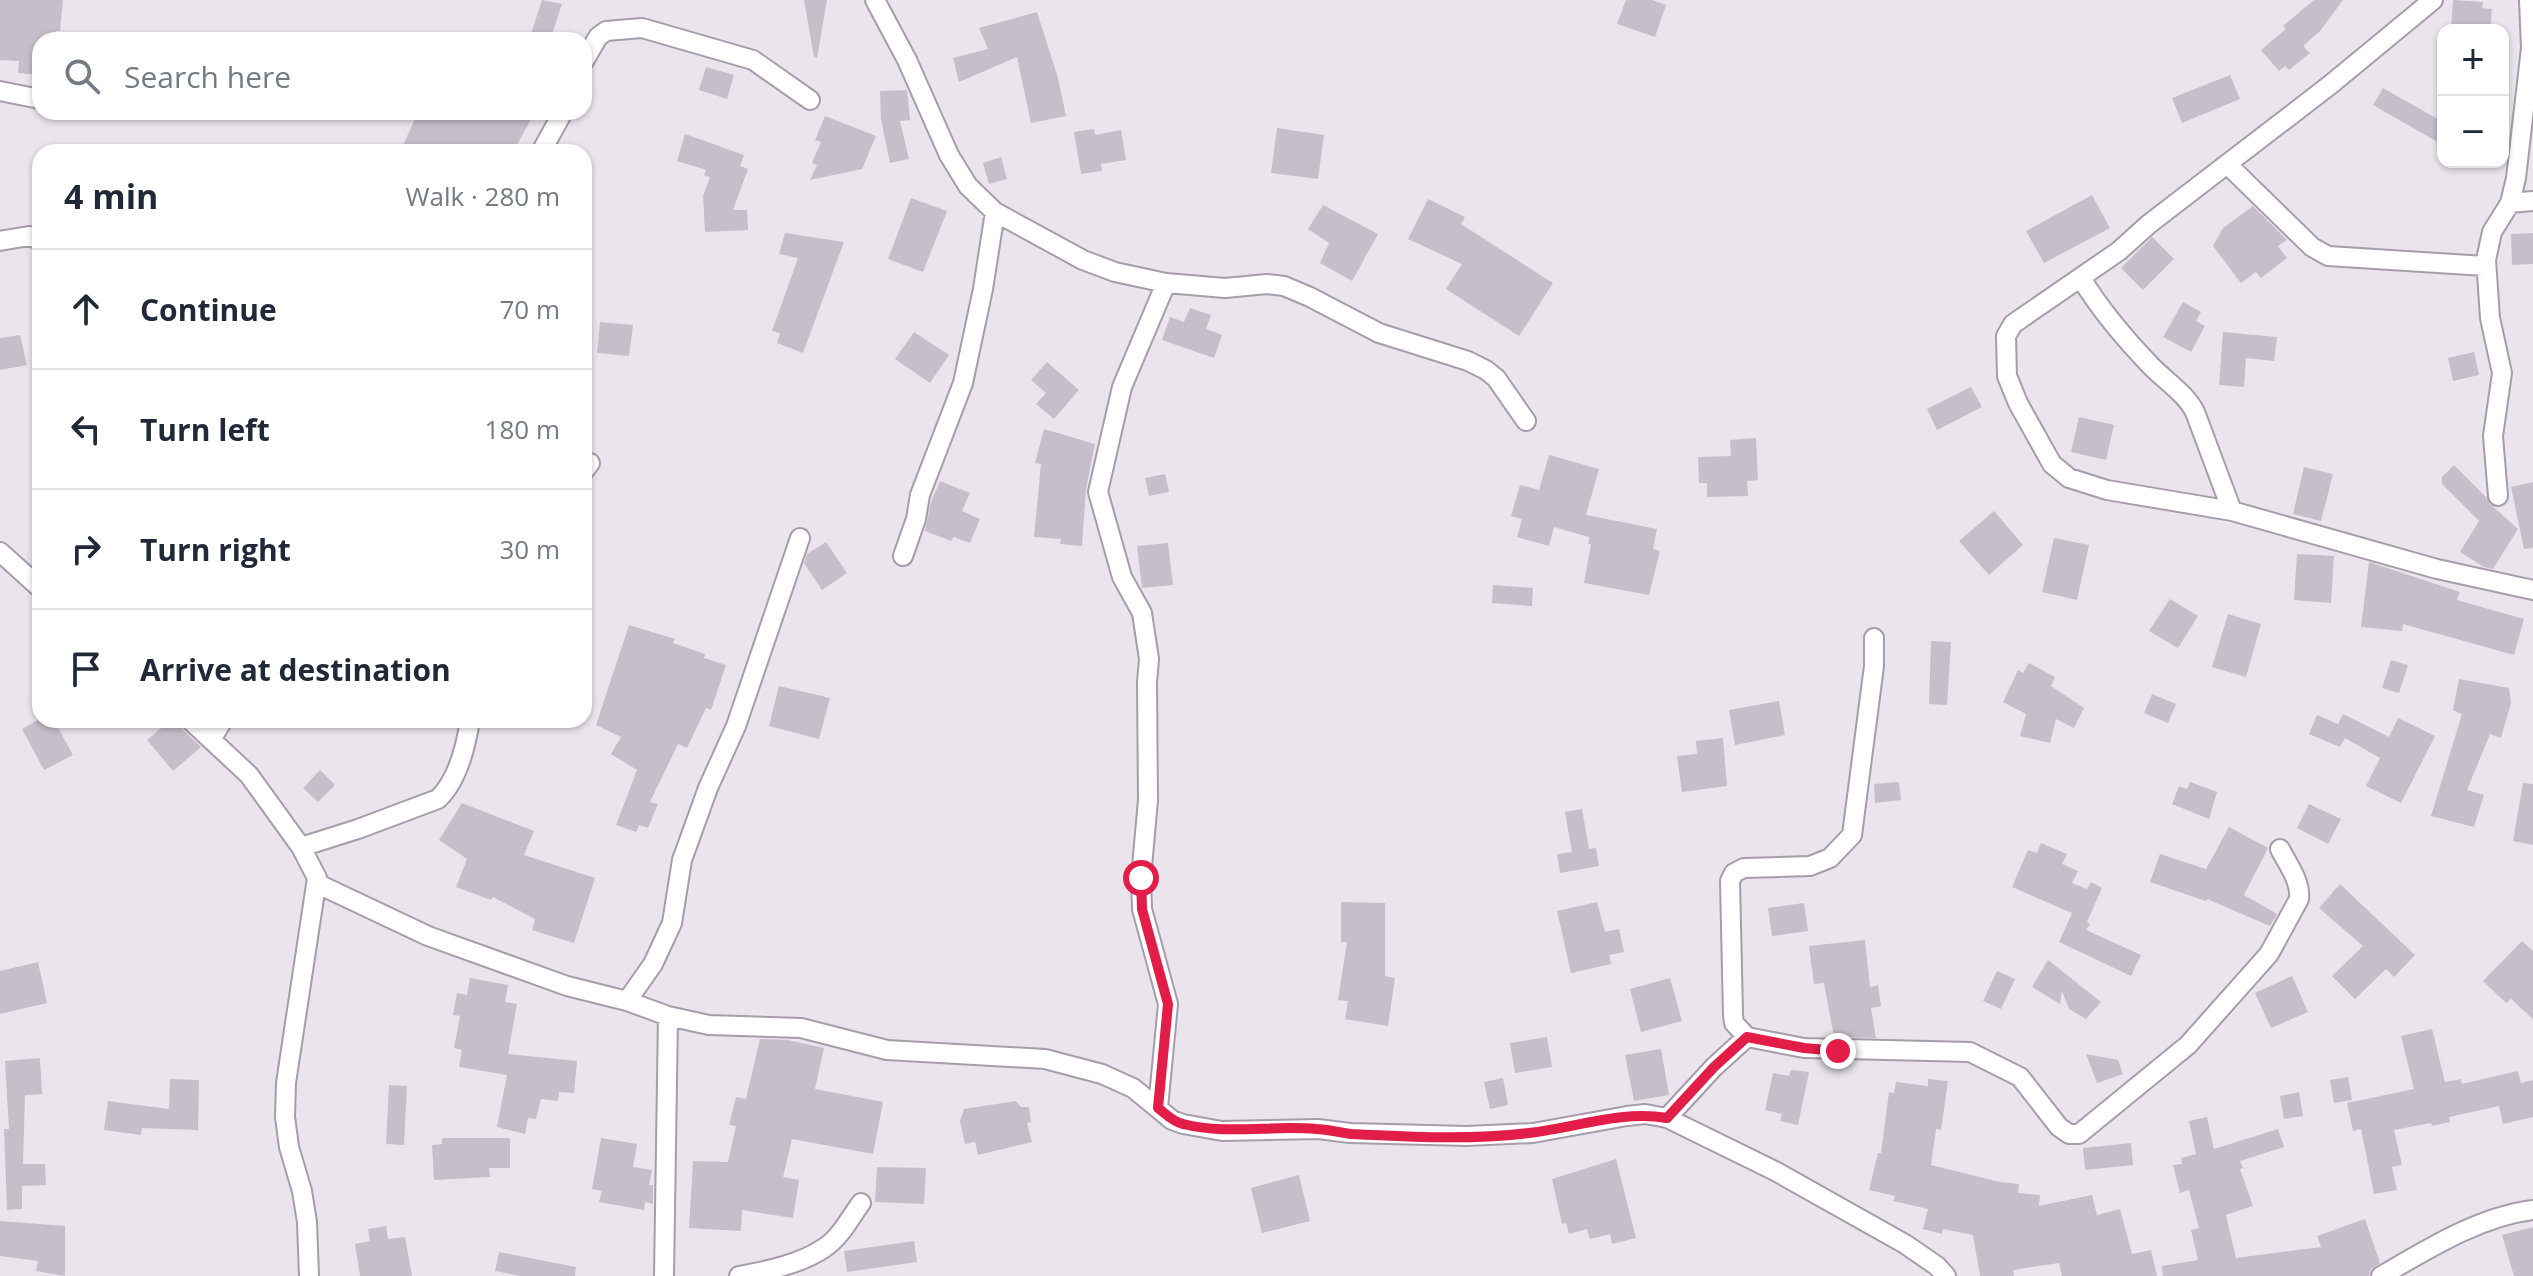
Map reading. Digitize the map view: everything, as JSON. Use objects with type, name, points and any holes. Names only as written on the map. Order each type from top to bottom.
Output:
[{"type":"street","points":[[875,0],[907,60],[949,155],[968,186],[995,212],[1083,260],[1115,272],[1166,283],[1225,288],[1267,284],[1284,286],[1379,333],[1468,361],[1486,370],[1496,378],[1526,421]]},
{"type":"street","points":[[2433,0],[2330,85],[2081,278],[2013,324],[2006,336],[2007,376],[2018,403],[2052,464],[2069,478],[2107,490],[2232,511],[2437,569],[2533,590]]},
{"type":"street","points":[[2498,496],[2493,436],[2502,373],[2490,318],[2485,266],[2492,232],[2510,203],[2516,178],[2531,48],[2529,0]]},
{"type":"street","points":[[592,47],[606,31],[642,28],[746,57],[810,100]]},
{"type":"street","points":[[0,91],[32,97]]},
{"type":"street","points":[[545,144],[559,120]]},
{"type":"street","points":[[2227,164],[2312,247],[2328,256],[2485,266]]},
{"type":"street","points":[[2510,203],[2533,201]]},
{"type":"street","points":[[903,556],[916,519],[920,495],[963,383],[995,212]]},
{"type":"street","points":[[0,241],[32,237]]},
{"type":"street","points":[[2081,278],[2096,303],[2127,341],[2188,400],[2232,511]]},
{"type":"street","points":[[1158,1108],[1168,1004],[1142,909],[1141,878],[1148,800],[1148,644],[1142,613],[1122,577],[1098,492],[1122,387],[1166,283]]},
{"type":"street","points":[[627,1001],[653,964],[672,923],[682,860],[708,788],[736,726],[800,538]]},
{"type":"street","points":[[3,561],[32,582]]},
{"type":"street","points":[[1874,638],[1874,666],[1852,835],[1821,863],[1744,868],[1734,873],[1730,881],[1733,1015],[1734,1023],[1747,1037],[1838,1051],[1970,1052],[2020,1077],[2059,1127],[2069,1134],[2079,1134],[2188,1045],[2269,954],[2299,899],[2299,885],[2280,849]]},
{"type":"street","points":[[200,728],[249,775],[301,847],[318,884],[296,1010],[286,1083],[285,1117],[307,1222],[309,1276]]},
{"type":"street","points":[[212,738],[218,728]]},
{"type":"street","points":[[301,847],[438,799],[455,772],[468,728]]},
{"type":"street","points":[[318,884],[428,936],[567,986],[627,1001],[668,1016],[709,1025],[801,1028],[887,1050],[1045,1059],[1102,1074],[1133,1088],[1177,1122],[1222,1131],[1318,1129],[1425,1136],[1515,1135],[1627,1116],[1645,1114],[1667,1118],[1777,1172],[1905,1244],[1946,1276]]},
{"type":"street","points":[[664,1276],[668,1016]]},
{"type":"street","points":[[1667,1118],[1747,1037]]},
{"type":"street","points":[[739,1276],[763,1271],[825,1248],[861,1203]]},
{"type":"street","points":[[2381,1276],[2453,1236],[2491,1221],[2533,1210]]},
{"type":"building","points":[[0,0],[63,0],[60,31],[32,32],[32,74],[18,73],[19,61],[0,60]]},
{"type":"building","points":[[542,0],[562,4],[553,32],[532,32]]},
{"type":"building","points":[[804,0],[827,0],[817,58],[814,57]]},
{"type":"building","points":[[1626,0],[1652,0],[1666,5],[1655,37],[1617,24]]},
{"type":"building","points":[[2314,0],[2343,0],[2320,31],[2303,46],[2310,53],[2289,70],[2285,66],[2279,71],[2261,50]]},
{"type":"building","points":[[2453,0],[2483,2],[2482,8],[2492,9],[2491,24],[2451,24]]},
{"type":"building","points":[[1037,12],[1058,78],[1066,116],[1031,123],[1017,57],[959,82],[953,58],[988,49],[979,28]]},
{"type":"building","points":[[706,67],[734,75],[727,99],[699,90]]},
{"type":"building","points":[[2230,75],[2240,99],[2182,123],[2172,98]]},
{"type":"building","points":[[2383,88],[2437,119],[2437,142],[2373,105]]},
{"type":"building","points":[[907,90],[910,120],[900,121],[909,159],[890,163],[881,119],[880,91]]},
{"type":"building","points":[[825,116],[876,136],[862,169],[810,180],[817,165],[812,163],[821,142],[815,140]]},
{"type":"building","points":[[414,120],[531,120],[517,144],[404,144]]},
{"type":"building","points":[[1277,128],[1324,135],[1318,179],[1271,173]]},
{"type":"building","points":[[1094,129],[1095,135],[1121,130],[1126,160],[1101,164],[1102,171],[1081,174],[1074,132]]},
{"type":"building","points":[[685,134],[744,155],[740,166],[748,169],[733,210],[747,210],[748,230],[705,232],[703,196],[710,177],[704,175],[706,170],[677,161]]},
{"type":"building","points":[[1001,157],[1007,179],[989,184],[983,163]]},
{"type":"building","points":[[2092,195],[2110,228],[2044,263],[2026,231]]},
{"type":"building","points":[[911,198],[947,211],[923,272],[888,259]]},
{"type":"building","points":[[1428,199],[1465,217],[1461,224],[1553,283],[1519,336],[1446,289],[1462,264],[1408,239]]},
{"type":"building","points":[[1323,205],[1378,234],[1352,281],[1320,263],[1329,243],[1308,229]]},
{"type":"building","points":[[2253,206],[2287,240],[2278,246],[2287,258],[2261,278],[2256,272],[2241,283],[2213,246],[2223,228]]},
{"type":"building","points":[[785,233],[844,242],[803,353],[777,343],[780,333],[772,331],[798,258],[779,254]]},
{"type":"building","points":[[2533,233],[2533,264],[2512,265],[2511,234]]},
{"type":"building","points":[[2152,237],[2174,259],[2143,290],[2121,268]]},
{"type":"building","points":[[2183,302],[2201,312],[2196,321],[2205,326],[2191,352],[2163,337]]},
{"type":"building","points":[[1190,308],[1211,315],[1206,329],[1222,335],[1214,358],[1162,340],[1170,317],[1184,322]]},
{"type":"building","points":[[600,322],[633,325],[629,356],[597,353]]},
{"type":"building","points":[[914,332],[949,355],[930,383],[895,359]]},
{"type":"building","points":[[2223,332],[2277,337],[2274,361],[2246,358],[2244,387],[2219,385]]},
{"type":"building","points":[[20,335],[27,365],[0,370],[0,338]]},
{"type":"building","points":[[2474,352],[2479,375],[2453,381],[2448,358]]},
{"type":"building","points":[[1047,362],[1079,390],[1054,419],[1036,404],[1046,393],[1031,380]]},
{"type":"building","points":[[1971,387],[1982,407],[1937,430],[1927,409]]},
{"type":"building","points":[[2079,417],[2114,425],[2106,460],[2071,452]]},
{"type":"building","points":[[1044,429],[1095,444],[1086,489],[1082,546],[1060,544],[1061,539],[1034,537],[1041,464],[1035,463]]},
{"type":"building","points":[[1756,438],[1758,480],[1747,481],[1748,496],[1707,497],[1707,483],[1699,483],[1698,457],[1731,456],[1730,440]]},
{"type":"building","points":[[1549,455],[1599,469],[1586,515],[1657,529],[1653,549],[1660,551],[1649,595],[1584,583],[1591,544],[1588,544],[1589,537],[1554,527],[1549,546],[1517,537],[1522,519],[1511,516],[1520,485],[1539,490]]},
{"type":"building","points":[[2454,465],[2518,529],[2493,569],[2460,552],[2479,521],[2442,484],[2442,477]]},
{"type":"building","points":[[2304,467],[2333,474],[2321,521],[2293,514]]},
{"type":"building","points":[[1165,474],[1169,492],[1149,496],[1145,478]]},
{"type":"building","points":[[940,481],[970,493],[962,511],[980,519],[970,543],[954,537],[951,541],[925,531],[931,502]]},
{"type":"building","points":[[2533,482],[2533,548],[2524,549],[2511,487]]},
{"type":"building","points":[[1994,511],[2023,545],[1989,575],[1959,541]]},
{"type":"building","points":[[2054,538],[2089,545],[2077,600],[2042,592]]},
{"type":"building","points":[[826,542],[847,573],[822,590],[804,563],[807,554]]},
{"type":"building","points":[[1168,543],[1173,585],[1142,588],[1137,546]]},
{"type":"building","points":[[2297,554],[2334,556],[2331,603],[2294,600]]},
{"type":"building","points":[[2369,562],[2460,592],[2457,600],[2524,619],[2514,655],[2403,624],[2402,631],[2361,627]]},
{"type":"building","points":[[1493,585],[1533,588],[1532,606],[1492,603]]},
{"type":"building","points":[[2170,599],[2198,616],[2178,648],[2149,631]]},
{"type":"building","points":[[2228,614],[2261,624],[2246,677],[2212,667]]},
{"type":"building","points":[[629,625],[675,639],[673,643],[726,665],[711,710],[706,708],[687,748],[678,744],[650,802],[658,804],[648,828],[639,825],[636,832],[616,825],[637,770],[611,754],[621,737],[596,725]]},
{"type":"building","points":[[1931,641],[1951,642],[1947,705],[1929,704]]},
{"type":"building","points":[[2391,660],[2408,665],[2399,693],[2382,688]]},
{"type":"building","points":[[2029,663],[2055,677],[2051,686],[2084,708],[2074,728],[2056,719],[2050,743],[2020,736],[2026,714],[2003,702],[2018,670],[2023,673]]},
{"type":"building","points":[[2459,679],[2509,688],[2511,703],[2501,738],[2490,734],[2467,790],[2484,795],[2474,827],[2431,816],[2462,714],[2453,710]]},
{"type":"building","points":[[779,686],[830,698],[819,739],[769,726]]},
{"type":"building","points":[[2152,694],[2176,704],[2168,723],[2144,713]]},
{"type":"building","points":[[1779,701],[1785,735],[1735,745],[1729,710]]},
{"type":"building","points":[[2343,714],[2389,737],[2398,718],[2435,736],[2401,803],[2366,786],[2380,758],[2345,738],[2340,747],[2309,734],[2317,715],[2338,724]]},
{"type":"building","points":[[32,723],[32,728],[58,728],[73,755],[44,770],[22,729]]},
{"type":"building","points":[[161,728],[182,728],[201,747],[173,771],[147,740]]},
{"type":"building","points":[[1723,738],[1727,786],[1682,792],[1677,756],[1697,754],[1696,741]]},
{"type":"building","points":[[320,770],[335,785],[318,802],[303,788]]},
{"type":"building","points":[[1899,782],[1901,800],[1875,803],[1874,784]]},
{"type":"building","points":[[2190,782],[2217,792],[2209,819],[2172,804],[2179,786],[2187,789]]},
{"type":"building","points":[[2523,783],[2533,784],[2533,845],[2513,841]]},
{"type":"building","points":[[462,803],[534,831],[524,855],[595,878],[574,943],[532,930],[535,919],[493,897],[491,900],[456,887],[467,859],[439,840]]},
{"type":"building","points":[[2309,804],[2341,819],[2328,844],[2297,828]]},
{"type":"building","points":[[1582,809],[1589,849],[1596,848],[1599,866],[1560,873],[1557,854],[1572,852],[1565,812]]},
{"type":"building","points":[[2229,827],[2268,848],[2244,895],[2277,914],[2270,926],[2207,899],[2150,882],[2160,854],[2206,869]]},
{"type":"building","points":[[2041,843],[2067,854],[2062,864],[2078,871],[2072,883],[2087,889],[2091,882],[2102,888],[2086,930],[2141,955],[2131,976],[2059,942],[2072,913],[2012,887],[2028,850],[2037,853]]},
{"type":"building","points":[[2340,884],[2415,955],[2394,977],[2386,969],[2355,999],[2332,976],[2363,946],[2319,908]]},
{"type":"building","points":[[1341,902],[1385,903],[1385,976],[1395,978],[1388,1026],[1345,1019],[1348,1001],[1338,1000],[1347,942],[1341,942]]},
{"type":"building","points":[[1597,902],[1605,932],[1619,929],[1624,952],[1609,955],[1611,964],[1571,973],[1557,911]]},
{"type":"building","points":[[1804,903],[1808,931],[1772,936],[1768,908]]},
{"type":"building","points":[[1865,940],[1870,987],[1878,985],[1881,1006],[1871,1008],[1876,1038],[1834,1037],[1824,983],[1814,984],[1809,946]]},
{"type":"building","points":[[2522,941],[2533,951],[2533,1019],[2511,999],[2506,1003],[2483,981]]},
{"type":"building","points":[[2048,960],[2101,1002],[2086,1019],[2069,1009],[2062,991],[2060,1004],[2032,987]]},
{"type":"building","points":[[38,962],[47,1003],[0,1014],[0,971]]},
{"type":"building","points":[[1997,971],[2015,979],[2001,1009],[1983,1001]]},
{"type":"building","points":[[2292,976],[2308,1012],[2271,1028],[2255,993]]},
{"type":"building","points":[[470,978],[508,985],[505,1002],[517,1004],[508,1054],[577,1061],[574,1093],[559,1092],[558,1101],[541,1099],[536,1119],[528,1118],[525,1134],[497,1127],[507,1075],[459,1067],[462,1050],[454,1048],[460,1016],[453,1015],[457,993],[467,995]]},
{"type":"building","points":[[1670,978],[1682,1021],[1641,1032],[1630,989]]},
{"type":"building","points":[[2432,1029],[2445,1082],[2461,1079],[2462,1084],[2518,1071],[2521,1083],[2533,1080],[2533,1117],[2503,1124],[2499,1106],[2449,1117],[2450,1122],[2394,1130],[2402,1165],[2392,1167],[2397,1190],[2374,1194],[2361,1129],[2353,1131],[2347,1103],[2414,1089],[2401,1036]]},
{"type":"building","points":[[1547,1037],[1552,1067],[1515,1073],[1510,1043]]},
{"type":"building","points":[[760,1039],[788,1040],[824,1048],[815,1089],[883,1102],[873,1154],[792,1139],[783,1177],[799,1180],[793,1218],[742,1210],[741,1231],[689,1228],[693,1161],[728,1162],[736,1126],[729,1125],[736,1097],[746,1099]]},
{"type":"building","points":[[1661,1049],[1669,1095],[1634,1101],[1625,1055]]},
{"type":"building","points":[[2086,1054],[2118,1060],[2123,1074],[2097,1083]]},
{"type":"building","points":[[40,1058],[42,1094],[25,1095],[23,1164],[45,1164],[46,1185],[22,1186],[22,1209],[7,1210],[4,1129],[9,1129],[5,1061]]},
{"type":"building","points":[[1791,1070],[1809,1072],[1798,1125],[1780,1121],[1782,1114],[1765,1110],[1773,1073],[1789,1076]]},
{"type":"building","points":[[2348,1077],[2352,1100],[2334,1103],[2330,1080]]},
{"type":"building","points":[[1503,1078],[1508,1105],[1490,1109],[1484,1082]]},
{"type":"building","points":[[170,1079],[199,1080],[198,1130],[142,1128],[141,1135],[104,1130],[108,1101],[169,1109]]},
{"type":"building","points":[[1928,1079],[1948,1081],[1941,1130],[1936,1129],[1931,1165],[2019,1184],[2018,1193],[2040,1195],[2039,1206],[2092,1195],[2097,1215],[2120,1209],[2132,1254],[2151,1250],[2157,1276],[2062,1276],[2059,1263],[2013,1270],[2014,1276],[1980,1276],[1973,1235],[1943,1229],[1942,1234],[1923,1229],[1928,1209],[1893,1201],[1895,1196],[1869,1190],[1878,1153],[1881,1153],[1889,1092],[1894,1093],[1896,1082],[1928,1086]]},
{"type":"building","points":[[389,1085],[407,1086],[404,1145],[386,1144]]},
{"type":"building","points":[[2299,1092],[2303,1116],[2284,1119],[2280,1096]]},
{"type":"building","points":[[1016,1101],[1021,1107],[1029,1107],[1031,1122],[1027,1123],[1032,1142],[978,1155],[975,1142],[965,1144],[960,1121],[964,1109]]},
{"type":"building","points":[[2207,1117],[2214,1149],[2278,1129],[2284,1147],[2240,1161],[2253,1206],[2226,1215],[2236,1258],[2321,1247],[2317,1236],[2365,1219],[2380,1263],[2371,1269],[2369,1276],[2163,1276],[2162,1266],[2198,1260],[2191,1230],[2199,1228],[2189,1190],[2180,1193],[2173,1165],[2182,1164],[2181,1158],[2196,1154],[2189,1121]]},
{"type":"building","points":[[442,1138],[510,1138],[510,1168],[489,1168],[490,1177],[434,1180],[432,1145],[442,1144]]},
{"type":"building","points":[[601,1138],[637,1144],[633,1167],[652,1170],[649,1185],[653,1185],[653,1204],[645,1202],[644,1210],[599,1202],[602,1191],[592,1189]]},
{"type":"building","points":[[2131,1143],[2133,1165],[2085,1170],[2083,1148]]},
{"type":"building","points":[[1616,1159],[1636,1238],[1612,1244],[1610,1234],[1590,1239],[1587,1229],[1569,1234],[1566,1223],[1562,1224],[1552,1179]]},
{"type":"building","points":[[877,1167],[926,1168],[924,1204],[875,1202]]},
{"type":"building","points":[[1299,1175],[1310,1221],[1262,1233],[1251,1188]]},
{"type":"building","points":[[0,1221],[65,1226],[65,1276],[36,1271],[38,1261],[0,1256]]},
{"type":"building","points":[[386,1226],[388,1239],[405,1237],[412,1276],[360,1276],[355,1244],[370,1241],[368,1229]]},
{"type":"building","points":[[2533,1227],[2533,1276],[2514,1276],[2502,1235]]},
{"type":"building","points":[[914,1241],[917,1262],[847,1272],[844,1251]]},
{"type":"building","points":[[499,1252],[576,1267],[575,1276],[520,1276],[495,1271]]},
{"type":"route","points":[[1141,878],[1142,909],[1168,1004],[1158,1108],[1172,1120],[1183,1124],[1222,1131],[1279,1128],[1425,1136],[1533,1133],[1627,1116],[1645,1114],[1667,1118],[1747,1037],[1838,1051]]}]
